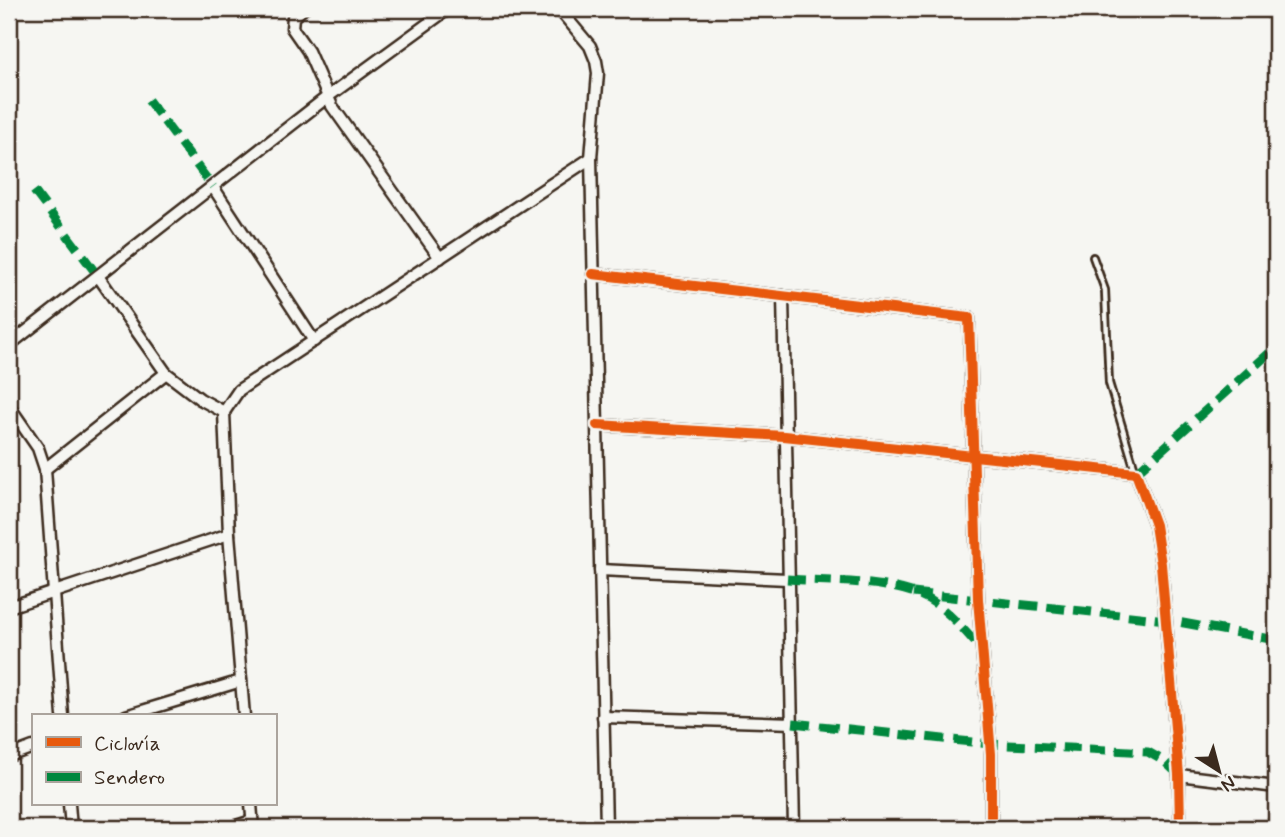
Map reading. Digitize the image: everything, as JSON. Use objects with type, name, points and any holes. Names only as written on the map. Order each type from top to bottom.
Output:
[{"type":"street","points":[[303,9],[293,17],[292,28],[308,51],[326,97],[440,258]]},
{"type":"street","points":[[9,345],[326,97],[448,9]]},
{"type":"street","points":[[559,9],[590,46],[598,73],[591,159],[606,828]]},
{"type":"street","points":[[244,714],[229,534],[224,412],[239,390],[591,159]]},
{"type":"street","points":[[213,187],[314,341]]},
{"type":"street","points":[[593,274],[970,318],[978,599],[991,754],[991,828]]},
{"type":"street","points":[[98,276],[166,373],[200,399],[224,412]]},
{"type":"street","points":[[783,296],[794,828]]},
{"type":"street","points":[[45,469],[166,373]]},
{"type":"street","points":[[9,406],[38,448],[45,469],[63,714]]},
{"type":"street","points":[[597,425],[785,436],[1136,473],[1155,525],[1161,564],[1179,775],[1180,828]]},
{"type":"street","points":[[9,607],[229,534]]},
{"type":"street","points":[[600,570],[787,579]]},
{"type":"street","points":[[134,714],[241,681]]},
{"type":"street","points":[[603,718],[793,723]]},
{"type":"street","points":[[9,756],[32,747]]},
{"type":"street","points":[[1179,775],[1276,788]]},
{"type":"street","points":[[69,806],[71,828]]},
{"type":"street","points":[[230,828],[252,825],[251,806]]},
{"type":"lane","points":[[1093,257],[1105,290],[1112,403],[1136,473]]},
{"type":"marked path","points":[[148,100],[213,187]]},
{"type":"marked path","points":[[34,191],[98,276]]},
{"type":"marked path","points":[[1136,473],[1276,347]]},
{"type":"marked path","points":[[787,579],[864,583],[922,596],[949,615],[982,650]]},
{"type":"marked path","points":[[913,593],[1167,620],[1276,640]]},
{"type":"marked path","points":[[793,723],[990,744],[1148,752],[1164,761],[1179,775]]},
{"type":"cycle path","points":[[593,274],[969,318],[978,599],[991,754],[991,828]]},
{"type":"cycle path","points":[[597,425],[784,436],[1136,473],[1155,525],[1161,564],[1179,775],[1180,828]]}]
